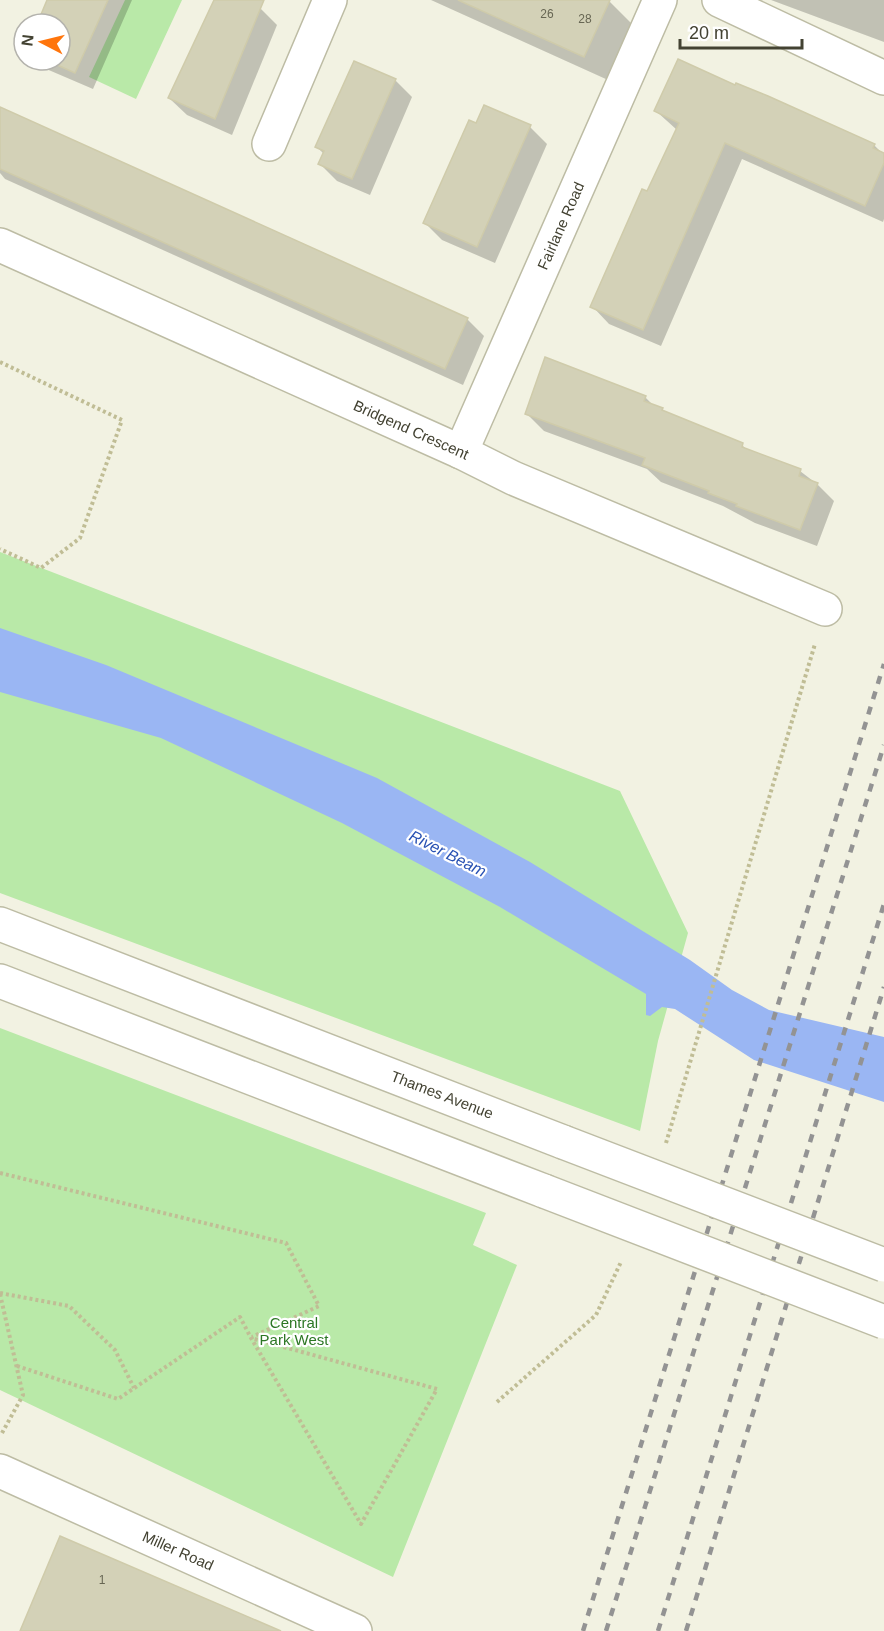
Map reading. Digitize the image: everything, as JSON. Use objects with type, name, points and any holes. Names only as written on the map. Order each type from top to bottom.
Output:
[{"type":"street","points":[[269,144],[330,0]]},
{"type":"street","name":"Fairlane Road","points":[[461,452],[660,0]]},
{"type":"street","points":[[718,0],[884,78]]},
{"type":"street","name":"Bridgend Crescent","points":[[0,245],[461,452],[513,478],[825,609]]},
{"type":"street","name":"Thames Avenue","points":[[0,924],[884,1265]]},
{"type":"street","points":[[0,981],[884,1322]]},
{"type":"street","name":"Miller Road","points":[[0,1471],[355,1631]]},
{"type":"path","points":[[0,362],[122,420],[80,538],[40,568],[0,549]]},
{"type":"path","points":[[694,1044],[825,609]]},
{"type":"path","points":[[0,1173],[286,1243],[319,1306],[252,1338]]},
{"type":"path","points":[[0,1436],[23,1395],[0,1294],[69,1306],[115,1350],[134,1388]]},
{"type":"path","points":[[17,1366],[118,1399],[240,1317],[252,1338],[361,1524],[437,1389],[252,1338]]},
{"type":"green space","points":[[125,0],[182,0],[136,99],[89,77]]},
{"type":"green space","points":[[0,552],[620,791],[688,933],[658,1041],[640,1131],[0,893]]},
{"type":"green space","name":"Central Park West","points":[[0,1028],[486,1213],[473,1245],[517,1265],[393,1577],[0,1390]]},
{"type":"water","name":"River Beam","points":[[0,628],[106,665],[377,778],[530,862],[690,960],[732,990],[769,1010],[884,1037],[884,1102],[754,1060],[675,1009],[662,1007],[650,1016],[646,1015],[646,994],[500,907],[342,823],[161,738],[0,692]]},
{"type":"building","points":[[47,0],[108,0],[75,73],[72,72],[72,12],[42,12]]},
{"type":"building","points":[[214,0],[264,0],[215,119],[168,98]]},
{"type":"building","points":[[458,0],[610,0],[584,57]]},
{"type":"building","points":[[678,59],[875,144],[873,148],[884,153],[884,163],[865,206],[725,143],[643,330],[590,307],[642,189],[647,191],[679,123],[654,111]]},
{"type":"building","points":[[354,61],[396,79],[352,179],[318,164],[324,151],[315,147]]},
{"type":"building","points":[[484,105],[531,125],[477,247],[423,223],[469,120],[476,123]]},
{"type":"building","points":[[0,107],[468,318],[445,369],[0,169]]},
{"type":"building","points":[[545,357],[646,396],[644,401],[663,408],[662,410],[743,443],[742,447],[801,469],[799,476],[818,483],[800,530],[736,506],[737,504],[708,493],[709,491],[642,465],[645,458],[525,414]]},
{"type":"building","points":[[60,1536],[281,1631],[20,1631]]},
{"type":"railway","points":[[583,1631],[884,664]]},
{"type":"railway","points":[[606,1631],[884,745]]},
{"type":"railway","points":[[658,1631],[884,904]]},
{"type":"railway","points":[[686,1631],[884,987]]}]
